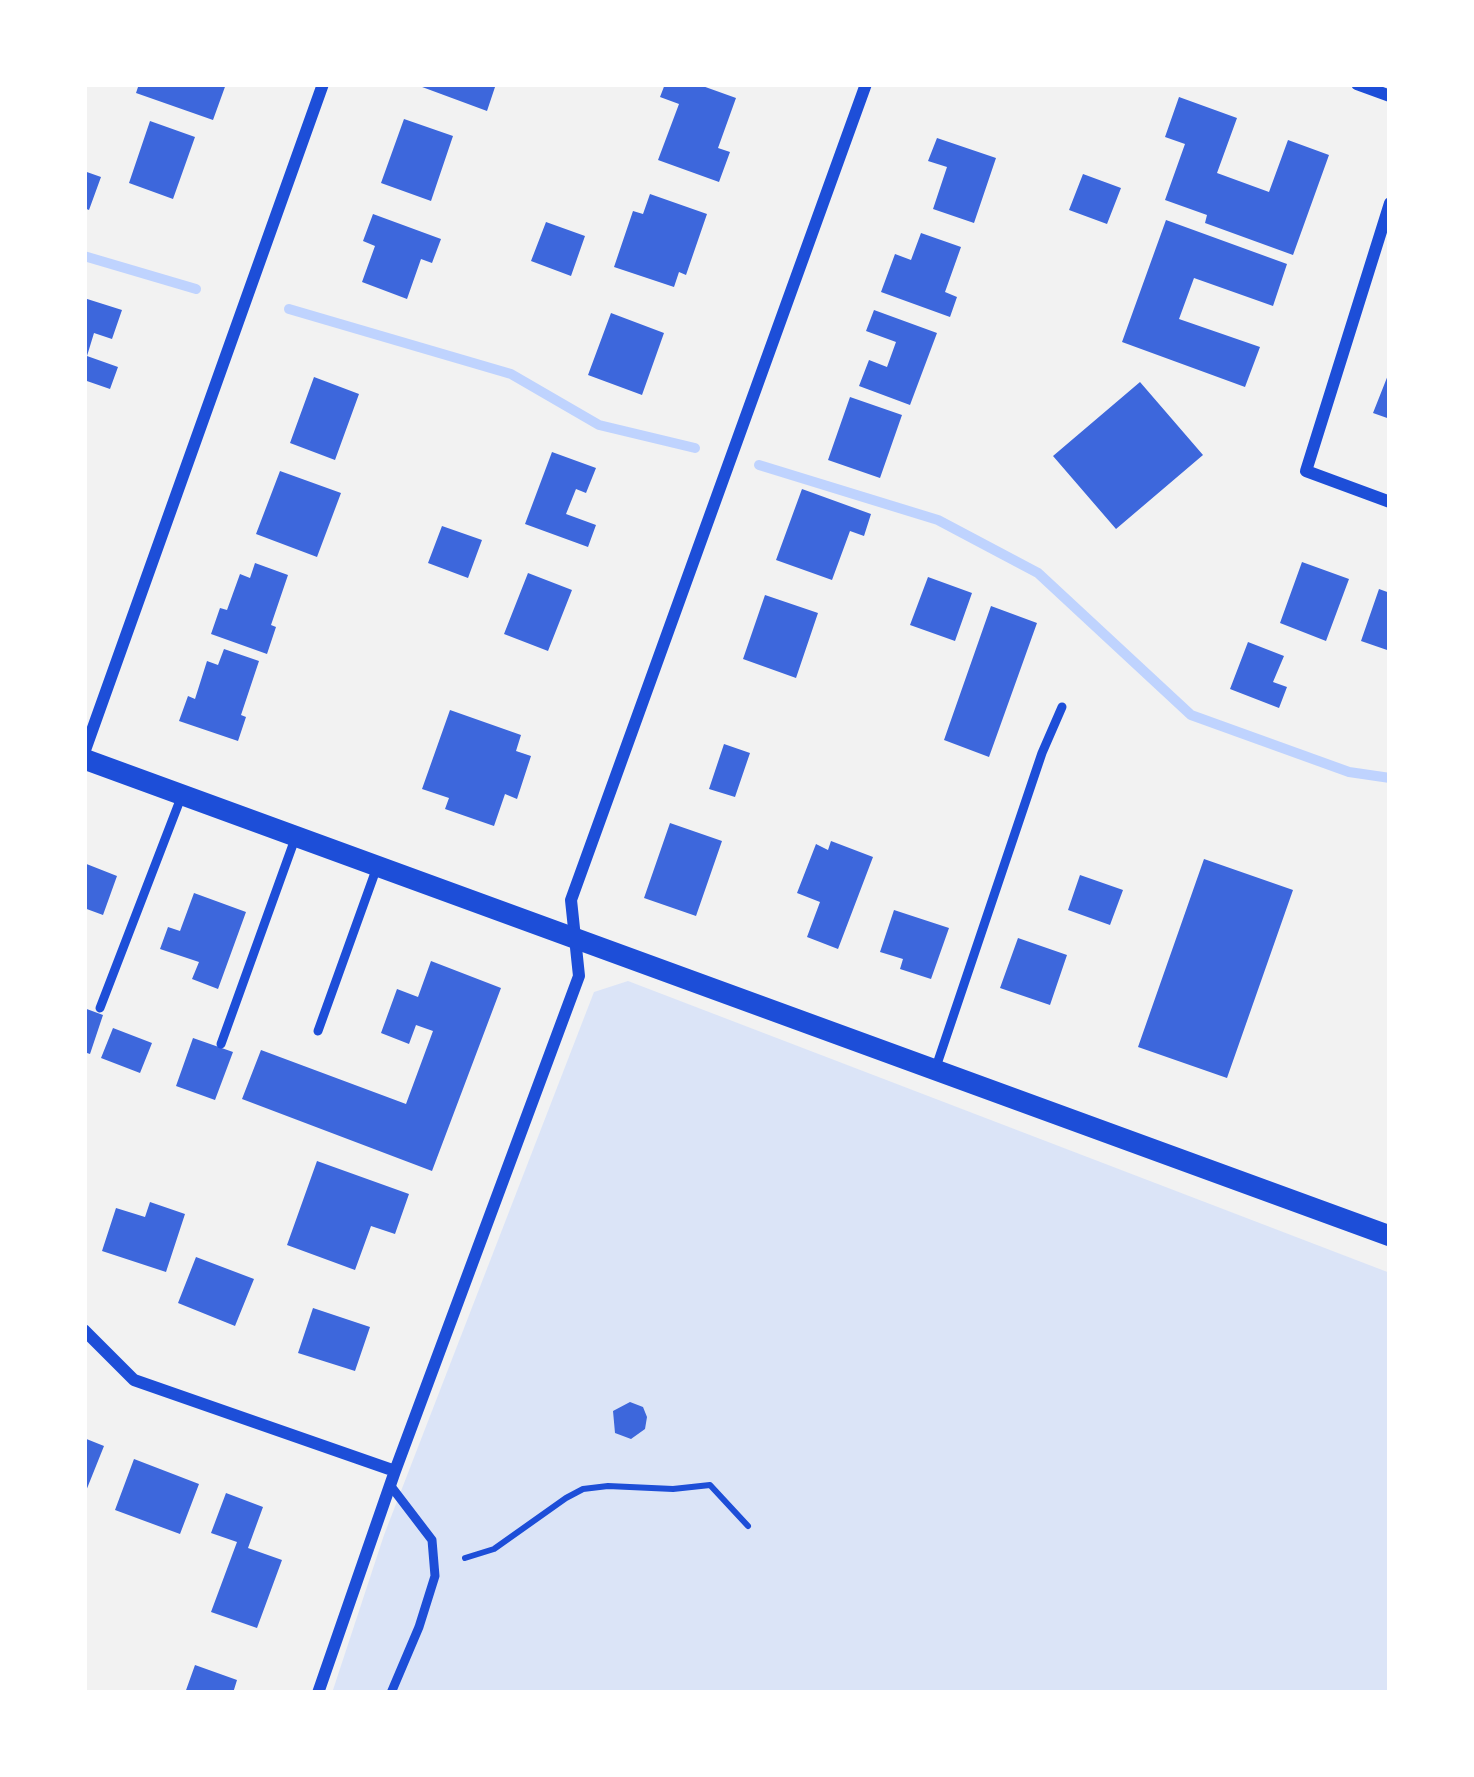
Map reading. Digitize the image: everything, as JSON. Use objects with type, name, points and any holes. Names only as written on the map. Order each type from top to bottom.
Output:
[{"type":"street","points":[[323,84],[84,756],[1390,1236]]},
{"type":"street","points":[[318,1693],[392,1478],[579,976],[571,900],[866,84]]},
{"type":"street","points":[[1357,84],[1390,96]]},
{"type":"street","points":[[1390,203],[1306,471],[1390,502]]},
{"type":"street","points":[[84,1330],[134,1380],[392,1478]]},
{"type":"lane","points":[[935,1070],[1042,753],[1062,707]]},
{"type":"lane","points":[[100,1008],[182,795]]},
{"type":"lane","points":[[221,1044],[296,836]]},
{"type":"lane","points":[[318,1031],[378,866]]},
{"type":"lane","points":[[391,1693],[436,1576],[432,1540],[392,1478]]},
{"type":"path","points":[[465,1558],[494,1549],[583,1489],[608,1486],[673,1490],[710,1485],[748,1526]]},
{"type":"shaded area","points":[[628,981],[1390,1273],[1390,1693],[332,1693],[384,1535],[594,992]]},
{"type":"building","points":[[139,84],[226,84],[213,120],[136,93]]},
{"type":"building","points":[[414,84],[496,84],[487,111]]},
{"type":"building","points":[[665,84],[697,84],[736,98],[718,148],[730,152],[719,182],[658,160],[679,104],[660,97]]},
{"type":"building","points":[[1179,97],[1237,118],[1217,173],[1269,192],[1288,140],[1329,155],[1293,255],[1205,223],[1207,215],[1165,200],[1185,144],[1165,137]]},
{"type":"building","points":[[404,119],[453,136],[431,201],[381,183]]},
{"type":"building","points":[[150,121],[195,137],[173,199],[129,183]]},
{"type":"building","points":[[937,138],[996,158],[974,223],[933,209],[947,167],[928,161]]},
{"type":"building","points":[[84,171],[101,177],[89,210],[84,208]]},
{"type":"building","points":[[1083,174],[1121,188],[1107,224],[1069,210]]},
{"type":"building","points":[[650,194],[707,214],[686,275],[679,272],[674,287],[614,267],[633,211],[643,214]]},
{"type":"building","points":[[373,214],[441,239],[432,263],[421,259],[407,299],[362,282],[375,246],[363,241]]},
{"type":"building","points":[[1166,220],[1287,264],[1273,306],[1194,278],[1179,319],[1260,347],[1245,387],[1122,342]]},
{"type":"building","points":[[546,222],[585,236],[571,276],[531,261]]},
{"type":"building","points":[[921,233],[961,247],[945,292],[957,297],[950,317],[881,292],[895,254],[911,260]]},
{"type":"building","points":[[84,298],[122,310],[112,339],[94,333],[87,356],[118,367],[110,389],[84,380]]},
{"type":"building","points":[[874,310],[937,333],[910,405],[859,386],[869,360],[887,367],[896,342],[866,331]]},
{"type":"building","points":[[611,313],[664,333],[642,395],[588,375]]},
{"type":"building","points":[[1390,370],[1390,419],[1373,413]]},
{"type":"building","points":[[314,377],[359,394],[335,460],[290,443]]},
{"type":"building","points":[[1140,382],[1203,455],[1116,529],[1053,456]]},
{"type":"building","points":[[850,397],[902,415],[880,478],[828,460]]},
{"type":"building","points":[[552,452],[596,468],[586,493],[576,489],[566,514],[596,525],[588,547],[525,524]]},
{"type":"building","points":[[280,471],[341,493],[317,557],[256,534]]},
{"type":"building","points":[[802,489],[871,514],[864,536],[850,531],[832,580],[776,560]]},
{"type":"building","points":[[442,526],[482,540],[468,578],[428,563]]},
{"type":"building","points":[[1302,562],[1349,579],[1326,641],[1280,623]]},
{"type":"building","points":[[255,563],[288,575],[267,654],[211,634],[220,608],[227,610],[240,574],[250,578]]},
{"type":"building","points":[[528,573],[572,590],[548,651],[504,634]]},
{"type":"building","points":[[928,577],[972,593],[955,641],[910,625]]},
{"type":"building","points":[[1379,589],[1390,593],[1390,651],[1361,641]]},
{"type":"building","points":[[765,595],[818,613],[796,678],[743,659]]},
{"type":"building","points":[[991,606],[1037,623],[989,757],[944,740]]},
{"type":"building","points":[[1248,642],[1284,656],[1273,682],[1287,687],[1279,708],[1230,689]]},
{"type":"building","points":[[224,649],[259,661],[241,715],[246,717],[238,741],[179,721],[188,696],[195,699],[207,661],[218,665]]},
{"type":"building","points":[[450,710],[521,735],[516,751],[531,756],[517,799],[505,794],[494,826],[445,809],[449,798],[422,789]]},
{"type":"building","points":[[724,744],[750,753],[735,797],[709,789]]},
{"type":"building","points":[[670,823],[722,841],[696,916],[644,898]]},
{"type":"building","points":[[831,841],[873,857],[838,949],[807,937],[820,902],[797,893],[816,844],[828,850]]},
{"type":"building","points":[[1204,859],[1293,890],[1227,1078],[1138,1047]]},
{"type":"building","points":[[84,863],[117,876],[103,915],[84,908]]},
{"type":"building","points":[[1080,875],[1123,890],[1110,925],[1068,910]]},
{"type":"building","points":[[194,893],[246,912],[218,989],[192,979],[199,962],[160,949],[168,927],[180,931]]},
{"type":"building","points":[[894,910],[949,928],[931,979],[900,969],[903,959],[880,952]]},
{"type":"building","points":[[1018,938],[1067,955],[1050,1005],[1000,988]]},
{"type":"building","points":[[431,961],[501,988],[432,1171],[242,1099],[261,1050],[406,1104],[433,1031],[416,1025],[409,1044],[381,1033],[397,989],[418,997]]},
{"type":"building","points":[[84,1008],[103,1015],[90,1054],[84,1052]]},
{"type":"building","points":[[113,1028],[152,1043],[140,1073],[101,1058]]},
{"type":"building","points":[[193,1038],[233,1052],[215,1100],[176,1086]]},
{"type":"building","points":[[317,1161],[409,1194],[395,1234],[371,1226],[355,1270],[287,1245]]},
{"type":"building","points":[[150,1202],[185,1214],[166,1272],[102,1251],[116,1208],[145,1217]]},
{"type":"building","points":[[196,1257],[254,1279],[235,1326],[178,1303]]},
{"type":"building","points":[[313,1308],[370,1327],[355,1371],[298,1353]]},
{"type":"building","points":[[630,1402],[643,1407],[647,1417],[645,1429],[631,1439],[615,1433],[613,1411]]},
{"type":"building","points":[[84,1438],[104,1446],[84,1496]]},
{"type":"building","points":[[134,1459],[199,1484],[180,1534],[115,1510]]},
{"type":"building","points":[[226,1493],[263,1507],[248,1548],[282,1560],[257,1628],[211,1612],[237,1542],[211,1533]]},
{"type":"building","points":[[195,1665],[237,1680],[233,1693],[185,1693]]},
{"type":"waterway","points":[[84,256],[196,289]]},
{"type":"waterway","points":[[289,309],[511,374],[599,425],[695,448]]},
{"type":"waterway","points":[[759,465],[938,520],[1038,573],[1191,715],[1349,772],[1390,778]]}]
